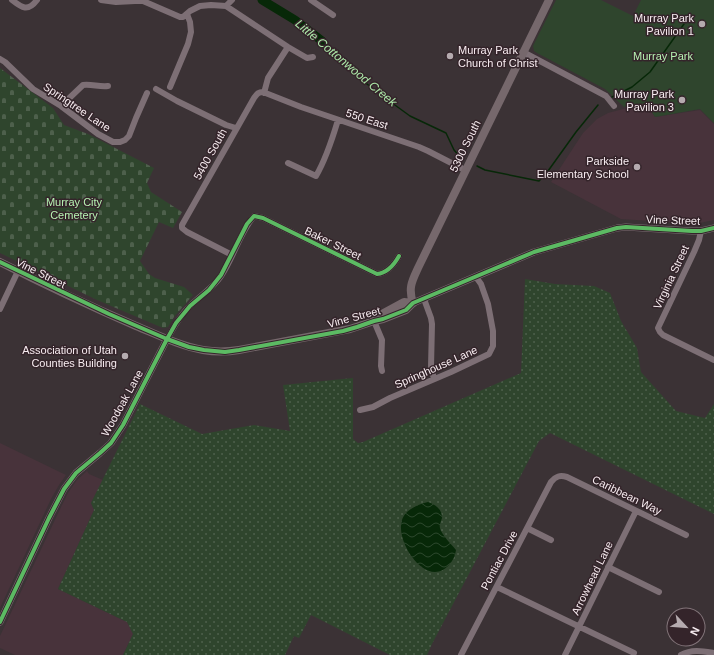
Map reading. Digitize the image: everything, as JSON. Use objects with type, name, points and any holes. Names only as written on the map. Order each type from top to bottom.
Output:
[{"type":"main road","name":"5300 South","points":[[412,303],[410,295],[411,284],[418,268],[549,0]]},
{"type":"main road","name":"Vine Street","points":[[0,262],[109,314],[167,339],[199,349],[211,351],[225,352],[249,349],[343,331],[374,320],[383,319],[406,310],[412,303]]},
{"type":"street","points":[[12,0],[26,8],[31,7],[37,0]]},
{"type":"street","points":[[101,0],[116,2],[143,1],[175,15],[183,16],[194,9],[205,5],[226,6],[288,47],[307,58],[313,57]]},
{"type":"street","points":[[226,6],[232,0]]},
{"type":"street","points":[[311,0],[333,15]]},
{"type":"street","points":[[170,87],[188,44],[191,32],[187,14]]},
{"type":"street","name":"5400 South","points":[[232,255],[186,232],[182,228],[183,223],[236,128],[254,98],[257,94],[262,93],[268,78],[288,47]]},
{"type":"street","points":[[523,52],[606,96],[614,106]]},
{"type":"street","name":"Springtree Lane","points":[[0,59],[33,89],[61,106],[103,138],[113,142],[125,140],[129,136],[147,93]]},
{"type":"street","points":[[61,106],[83,85],[108,86]]},
{"type":"street","points":[[156,89],[226,125],[236,128]]},
{"type":"street","name":"550 East","points":[[262,93],[301,108],[419,147],[434,153],[465,170]]},
{"type":"street","points":[[288,163],[316,176],[326,155],[338,120]]},
{"type":"street","name":"Woodoak Lane","points":[[0,622],[64,489],[76,473],[106,448],[115,437],[123,425],[176,323],[185,311],[209,290],[222,275],[248,224],[254,216]]},
{"type":"street","name":"Baker Street","points":[[254,216],[263,218],[377,274],[381,274],[394,265],[399,256]]},
{"type":"street","name":"Vine Street","points":[[412,303],[534,252],[620,227],[692,232],[714,228]]},
{"type":"street","name":"Virginia Street","points":[[701,231],[694,252],[660,322],[659,330],[664,335],[714,360]]},
{"type":"street","points":[[0,308],[18,271]]},
{"type":"street","name":"Springhouse Lane","points":[[360,410],[372,407],[489,354],[492,349],[493,331],[488,304],[481,284],[476,277]]},
{"type":"street","points":[[424,299],[432,324],[431,367],[434,379]]},
{"type":"street","points":[[374,320],[382,340],[382,371]]},
{"type":"street","name":"Caribbean Way","points":[[558,476],[567,477],[686,535]]},
{"type":"street","name":"Pontiac Drive","points":[[461,655],[551,482],[558,476]]},
{"type":"street","name":"Arrowhead Lane","points":[[565,655],[636,511]]},
{"type":"street","points":[[527,528],[551,540]]},
{"type":"street","points":[[608,567],[659,592]]},
{"type":"street","points":[[497,586],[634,653]]},
{"type":"street","points":[[681,655],[694,651],[714,653]]},
{"type":"shaded area","name":"Parkside Elementary School","points":[[646,103],[655,117],[700,110],[714,124],[714,220],[695,224],[621,219],[551,182],[583,133],[597,119],[608,113]]},
{"type":"shaded area","points":[[0,443],[66,475],[51,499],[0,608]]},
{"type":"shaded area","points":[[87,471],[89,474],[103,480],[91,503],[94,510],[58,589],[127,622],[133,634],[123,655],[15,655],[0,648],[0,636],[68,493],[77,480]]},
{"type":"green space","name":"Murray Park","points":[[556,0],[601,0],[633,16],[641,0],[714,0],[714,123],[700,109],[655,117],[646,103],[624,107],[605,89],[534,51],[533,46]]},
{"type":"green space","name":"Murray City Cemetery","points":[[0,68],[53,108],[64,125],[88,134],[154,168],[147,183],[151,192],[182,212],[173,228],[159,222],[140,261],[149,274],[155,278],[184,287],[193,295],[174,317],[168,327],[163,328],[97,300],[0,253]]},
{"type":"green space","points":[[525,279],[555,284],[594,286],[610,293],[621,321],[637,348],[641,372],[676,411],[705,418],[714,404],[714,514],[550,433],[539,441],[427,655],[390,655],[311,615],[299,638],[294,636],[285,655],[123,655],[133,634],[127,622],[58,589],[94,510],[91,503],[140,404],[202,434],[254,425],[290,431],[283,385],[353,378],[353,439],[358,443],[363,442],[521,373]]},
{"type":"water","points":[[428,502],[440,510],[442,515],[440,526],[441,530],[456,550],[454,558],[450,564],[441,571],[437,572],[428,571],[415,560],[409,553],[402,536],[402,520],[406,513],[420,504]]},
{"type":"waterway","name":"Little Cottonwood Creek","points":[[262,0],[295,20],[322,41]]},
{"type":"waterway","name":"Little Cottonwood Creek","points":[[612,97],[632,87],[650,72],[684,24]]},
{"type":"waterway","name":"Little Cottonwood Creek","points":[[322,41],[357,76],[377,92],[410,116],[446,133],[454,150],[462,159]]},
{"type":"waterway","name":"Little Cottonwood Creek","points":[[477,166],[485,170],[539,181],[598,105]]},
{"type":"cycle path","points":[[0,622],[64,489],[76,473],[111,443],[123,425],[176,323],[190,306],[209,290],[221,275],[247,224],[254,216],[263,218],[377,274],[390,268],[399,256]]},
{"type":"cycle path","points":[[0,262],[109,314],[167,339],[189,347],[225,352],[343,331],[383,319],[406,310],[413,303],[534,252],[617,228],[626,227],[692,231],[701,231],[714,228]]},
{"type":"place","name":"Murray Park Pavilion 1","points":[[702,24]]},
{"type":"place","name":"Murray Park Church of Christ","points":[[450,56]]},
{"type":"place","name":"Murray Park Pavilion 3","points":[[682,100]]},
{"type":"place","name":"Parkside Elementary School","points":[[637,167]]},
{"type":"place","name":"Association of Utah Counties Building","points":[[125,356]]}]
